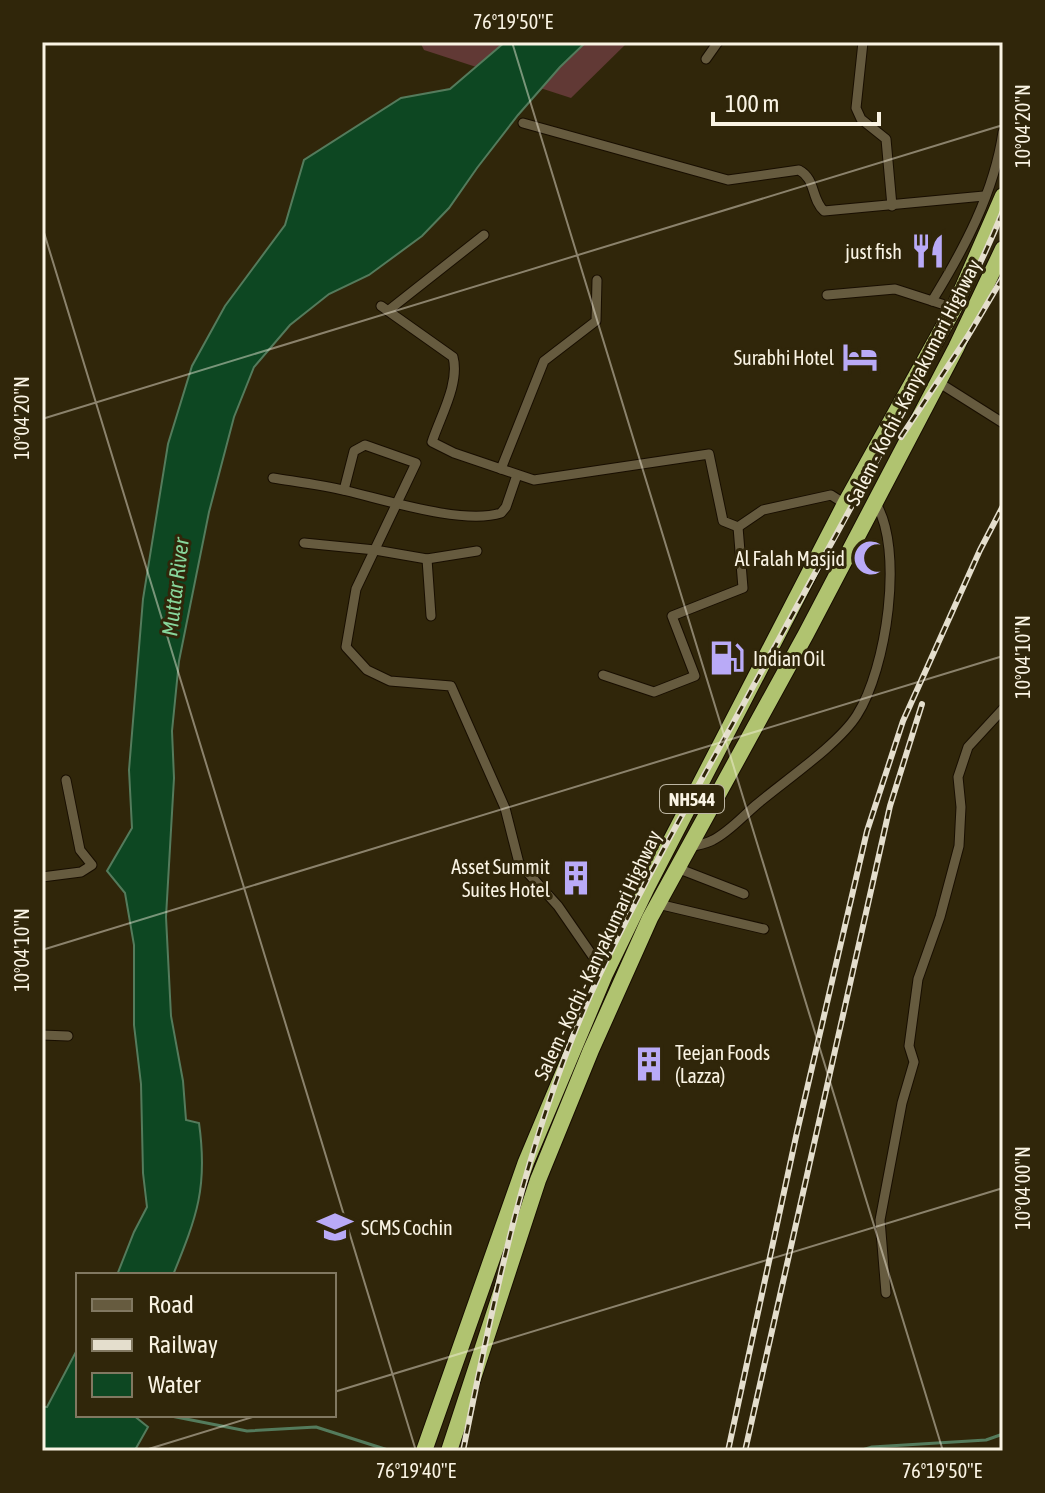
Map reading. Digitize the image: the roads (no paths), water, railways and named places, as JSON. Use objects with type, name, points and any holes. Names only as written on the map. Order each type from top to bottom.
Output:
[{"type":"highway","name":"Salem - Kochi - Kanyakumari Highway","points":[[424,1451],[526,1162],[605,974],[845,504],[954,308],[1003,196]]},
{"type":"highway","name":"Salem - Kochi - Kanyakumari Highway","points":[[449,1451],[538,1180],[591,1050],[658,904],[875,502],[1003,249]]},
{"type":"highway","points":[[833,528],[854,541]]},
{"type":"street","points":[[706,59],[718,42]]},
{"type":"street","points":[[863,42],[856,108],[861,119],[886,139],[892,206]]},
{"type":"street","points":[[523,123],[728,180],[799,170],[812,181],[818,205],[824,211],[984,196]]},
{"type":"street","points":[[932,301],[968,238],[996,166],[1003,132]]},
{"type":"street","points":[[484,235],[385,308],[453,357],[455,369],[452,383],[432,442],[454,453],[534,480],[709,454],[723,521],[738,527]]},
{"type":"street","points":[[501,469],[544,361],[596,321],[597,280]]},
{"type":"street","points":[[827,295],[895,289],[954,308]]},
{"type":"street","points":[[938,382],[1003,423]]},
{"type":"street","points":[[344,490],[354,451],[365,445],[416,463],[356,589],[346,647],[367,670],[390,681],[451,686],[505,808],[519,863],[558,906],[605,974]]},
{"type":"street","points":[[273,478],[471,516],[501,513],[517,475]]},
{"type":"street","points":[[738,527],[763,510],[831,495],[845,504]]},
{"type":"street","points":[[688,848],[714,840],[731,827],[825,747],[849,725],[861,708],[878,659],[890,606],[884,522],[875,502]]},
{"type":"street","points":[[603,675],[654,692],[695,676],[672,616],[743,588],[738,527]]},
{"type":"street","points":[[304,543],[427,559],[477,551]]},
{"type":"street","points":[[427,559],[431,616]]},
{"type":"street","points":[[886,1293],[880,1220],[902,1103],[914,1062],[909,1046],[918,979],[940,917],[959,846],[961,807],[958,777],[968,747],[1003,709]]},
{"type":"street","points":[[42,877],[81,872],[92,865],[80,850],[66,780]]},
{"type":"street","points":[[677,868],[744,894]]},
{"type":"street","points":[[658,904],[764,929]]},
{"type":"street","points":[[42,1035],[68,1036]]},
{"type":"water","name":"Muttar River","points":[[505,42],[586,42],[518,115],[449,208],[422,236],[369,275],[329,294],[290,325],[254,367],[234,417],[209,512],[179,661],[172,731],[174,778],[166,917],[171,1016],[183,1081],[186,1120],[199,1123],[201,1184],[194,1218],[174,1273],[118,1273],[147,1207],[141,1084],[134,1025],[134,945],[125,893],[107,871],[132,828],[129,770],[143,599],[168,444],[192,366],[225,306],[285,225],[304,160],[401,98],[450,89]]},
{"type":"water","points":[[76,1352],[76,1417],[136,1417],[148,1427],[135,1450],[42,1451],[42,1407],[47,1407]]},
{"type":"waterway","points":[[176,1417],[247,1431],[316,1427],[391,1451]]},
{"type":"waterway","points":[[859,1451],[872,1447],[986,1440],[1003,1434]]},
{"type":"railway","points":[[463,1451],[500,1276],[531,1159],[569,1046],[592,991],[659,857],[938,346],[1003,211]]},
{"type":"railway","points":[[901,437],[1003,277]]},
{"type":"railway","points":[[728,1451],[797,1132],[867,831],[903,721],[1003,506]]},
{"type":"railway","points":[[745,1451],[890,806],[922,704]]},
{"type":"place","name":"just fish","points":[[928,251]]},
{"type":"place","name":"Surabhi Hotel","points":[[860,357]]},
{"type":"place","name":"Al Falah Masjid","points":[[871,558]]},
{"type":"place","name":"Indian Oil","points":[[727,658]]},
{"type":"place","name":"Asset Summit Suites Hotel","points":[[576,878]]},
{"type":"place","name":"Teejan Foods (Lazza)","points":[[649,1064]]},
{"type":"place","name":"SCMS Cochin","points":[[335,1227]]}]
